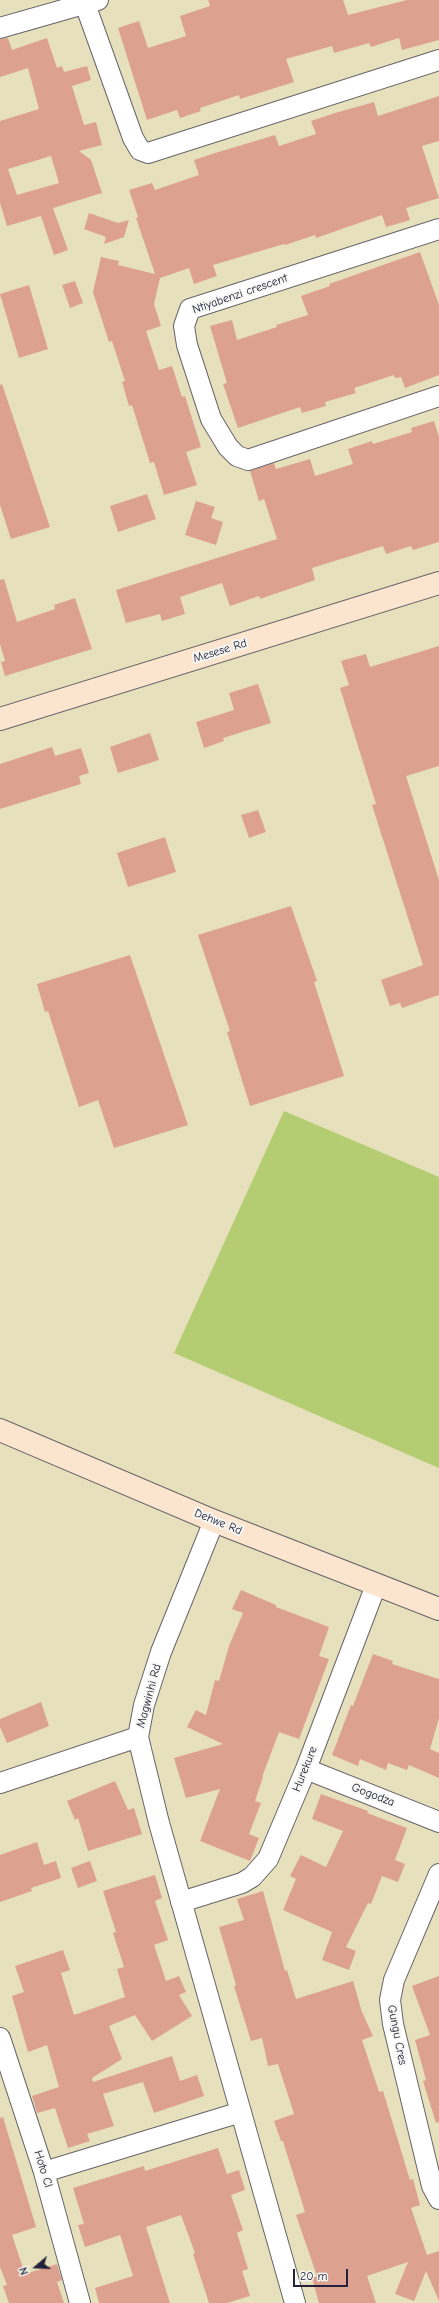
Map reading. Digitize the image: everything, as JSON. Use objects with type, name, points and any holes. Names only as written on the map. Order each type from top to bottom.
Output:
[{"type":"street","points":[[0,28],[92,2],[133,138],[140,150],[148,153],[439,60]]},
{"type":"street","name":"Ntiyabenzi crescent","points":[[439,229],[190,309],[184,326],[187,345],[211,419],[228,447],[237,456],[248,460],[439,396]]},
{"type":"street","name":"Mesese Rd","points":[[0,719],[439,583]]},
{"type":"street","name":"Dehwe Rd","points":[[0,1430],[214,1521],[439,1609]]},
{"type":"street","name":"Magwinhi Rd","points":[[0,1783],[138,1737],[144,1705],[161,1652],[214,1521]]},
{"type":"street","name":"Hurekure","points":[[181,1902],[242,1883],[261,1870],[268,1859],[306,1769],[376,1585]]},
{"type":"street","points":[[138,1737],[181,1902],[295,2303]]},
{"type":"street","name":"Gogodza","points":[[306,1769],[439,1822]]},
{"type":"street","name":"Gungu Cres","points":[[439,1874],[394,1980],[390,2000],[393,2024],[432,2186],[439,2199]]},
{"type":"street","name":"Hoto Cl","points":[[0,2038],[44,2172],[80,2303]]},
{"type":"street","points":[[44,2172],[241,2112]]},
{"type":"green space","points":[[284,1111],[439,1177],[439,1468],[174,1353]]},
{"type":"building","points":[[208,0],[343,0],[348,15],[407,0],[439,0],[439,40],[402,50],[399,38],[371,47],[369,43],[334,53],[332,46],[286,59],[294,82],[240,99],[239,95],[200,108],[201,111],[180,118],[177,110],[147,120],[118,28],[139,21],[148,48],[186,36],[180,16],[210,6]]},
{"type":"building","points":[[8,38],[12,50],[47,38],[57,68],[62,66],[64,72],[87,66],[91,80],[72,86],[84,125],[96,122],[102,145],[79,151],[91,160],[102,193],[53,208],[68,250],[54,255],[41,216],[7,226],[0,203],[0,121],[39,109],[28,68],[0,77],[0,39]],"holes":[[[51,156],[59,183],[17,195],[8,169]]]},
{"type":"building","points":[[439,96],[439,141],[422,146],[439,198],[406,208],[410,220],[386,227],[382,215],[316,238],[315,235],[213,265],[217,276],[194,284],[189,268],[160,278],[154,304],[161,326],[146,331],[159,370],[172,366],[182,397],[185,396],[201,447],[186,452],[197,485],[164,495],[154,462],[150,463],[132,405],[129,406],[122,382],[125,381],[112,341],[109,342],[93,292],[101,257],[119,261],[118,265],[155,274],[136,218],[138,217],[129,190],[152,183],[155,190],[199,175],[194,160],[275,135],[279,146],[316,134],[311,121],[335,113],[374,102],[378,116]]},
{"type":"building","points":[[89,213],[118,223],[129,220],[124,237],[104,244],[106,237],[84,229]]},
{"type":"building","points":[[420,252],[439,305],[439,375],[405,388],[401,377],[395,378],[394,375],[354,388],[356,393],[325,402],[326,406],[302,413],[300,407],[238,428],[223,384],[227,383],[210,326],[232,320],[237,340],[277,327],[276,325],[308,315],[301,296],[330,286],[329,284]]},
{"type":"building","points":[[75,281],[83,303],[70,308],[62,285]]},
{"type":"building","points":[[29,285],[48,349],[19,358],[0,294]]},
{"type":"building","points":[[2,384],[50,527],[11,539],[0,505],[0,385]]},
{"type":"building","points":[[434,421],[439,437],[439,542],[413,550],[411,546],[386,554],[383,546],[312,568],[315,580],[260,599],[259,596],[230,606],[222,583],[180,597],[185,614],[162,621],[160,614],[126,623],[116,590],[277,539],[264,499],[259,501],[250,471],[274,463],[276,469],[310,459],[315,476],[353,464],[348,449],[372,441],[373,444],[412,432],[411,428]]},
{"type":"building","points":[[147,494],[156,519],[118,532],[110,506]]},
{"type":"building","points":[[196,501],[215,507],[211,518],[223,522],[216,545],[185,535]]},
{"type":"building","points":[[4,579],[17,622],[55,609],[54,605],[75,598],[92,649],[5,676],[1,662],[5,661],[0,644],[0,580]]},
{"type":"building","points":[[439,646],[439,766],[406,776],[439,880],[439,995],[402,1008],[400,1003],[390,1006],[381,980],[423,965],[372,805],[376,804],[340,688],[349,685],[341,661],[366,654],[370,667]]},
{"type":"building","points":[[258,684],[271,723],[223,738],[224,741],[204,748],[196,722],[234,710],[229,693]]},
{"type":"building","points":[[150,733],[159,760],[118,773],[110,747]]},
{"type":"building","points":[[52,747],[55,756],[81,748],[89,773],[79,776],[81,784],[0,809],[0,764]]},
{"type":"building","points":[[258,810],[266,832],[249,838],[241,815]]},
{"type":"building","points":[[165,837],[176,872],[128,887],[117,853]]},
{"type":"building","points":[[291,906],[317,981],[314,982],[344,1076],[250,1106],[227,1032],[230,1031],[198,935]]},
{"type":"building","points":[[130,955],[188,1125],[114,1148],[98,1100],[79,1107],[48,1011],[45,1012],[37,984]]},
{"type":"building","points":[[241,1590],[276,1605],[276,1607],[329,1627],[319,1656],[329,1659],[299,1739],[279,1732],[262,1777],[255,1801],[261,1803],[249,1834],[259,1838],[250,1861],[200,1841],[220,1789],[186,1798],[174,1758],[223,1744],[187,1727],[196,1710],[206,1715],[215,1680],[219,1681],[229,1646],[243,1613],[232,1609]]},
{"type":"building","points":[[373,1654],[393,1661],[392,1664],[439,1679],[439,1718],[430,1749],[439,1753],[439,1778],[409,1765],[407,1770],[388,1763],[386,1770],[360,1759],[358,1766],[332,1755],[351,1705],[353,1706]]},
{"type":"building","points":[[41,1702],[49,1726],[7,1743],[0,1727],[0,1719]]},
{"type":"building","points":[[115,1781],[128,1810],[134,1808],[142,1834],[88,1851],[78,1818],[75,1820],[67,1801]]},
{"type":"building","points":[[321,1794],[368,1811],[367,1813],[407,1828],[395,1860],[405,1864],[398,1882],[382,1876],[371,1904],[368,1903],[346,1947],[356,1951],[349,1970],[322,1960],[332,1932],[283,1910],[296,1879],[290,1876],[301,1855],[326,1867],[343,1831],[312,1819]]},
{"type":"building","points":[[37,1842],[44,1865],[56,1861],[61,1878],[31,1888],[32,1891],[0,1902],[0,1855]]},
{"type":"building","points":[[90,1861],[97,1881],[78,1888],[71,1868]]},
{"type":"building","points":[[155,1875],[162,1898],[155,1901],[168,1940],[154,1945],[166,1981],[179,1976],[186,1992],[179,1995],[192,2016],[152,2041],[135,2015],[109,2026],[122,2059],[92,2078],[93,2082],[172,2056],[180,2081],[197,2075],[204,2096],[154,2113],[143,2082],[103,2094],[114,2126],[87,2134],[90,2141],[68,2148],[55,2108],[37,2113],[32,2096],[59,2087],[47,2045],[28,2052],[12,1996],[24,1992],[15,1966],[63,1950],[70,1970],[61,1973],[74,2015],[125,1997],[117,1969],[124,1967],[113,1933],[116,1932],[103,1891]]},
{"type":"building","points":[[263,1891],[285,1971],[287,1970],[296,1999],[353,1981],[362,2012],[373,2036],[362,2040],[379,2092],[383,2091],[410,2180],[413,2179],[420,2205],[411,2208],[427,2255],[439,2251],[439,2301],[426,2271],[414,2301],[395,2294],[408,2262],[367,2276],[376,2303],[319,2303],[312,2278],[317,2276],[296,2215],[305,2212],[283,2141],[281,2141],[274,2121],[294,2114],[278,2064],[268,2066],[262,2038],[251,2041],[234,1986],[236,1985],[219,1927],[244,1920],[237,1899]]},
{"type":"building","points":[[439,1976],[439,2122],[436,2123],[423,2081],[426,2080],[415,2040],[430,2035],[412,1986]]},
{"type":"building","points":[[3,2117],[36,2227],[12,2235],[25,2274],[57,2264],[62,2280],[57,2282],[64,2303],[9,2303],[3,2286],[7,2285],[0,2267],[0,2118]]},
{"type":"building","points":[[218,2148],[227,2174],[239,2170],[245,2190],[231,2195],[243,2230],[237,2233],[248,2269],[242,2271],[250,2296],[227,2303],[209,2303],[193,2254],[195,2253],[181,2215],[146,2227],[170,2303],[99,2303],[95,2288],[133,2276],[120,2235],[85,2247],[78,2225],[84,2224],[73,2188],[144,2166],[145,2171]]}]
